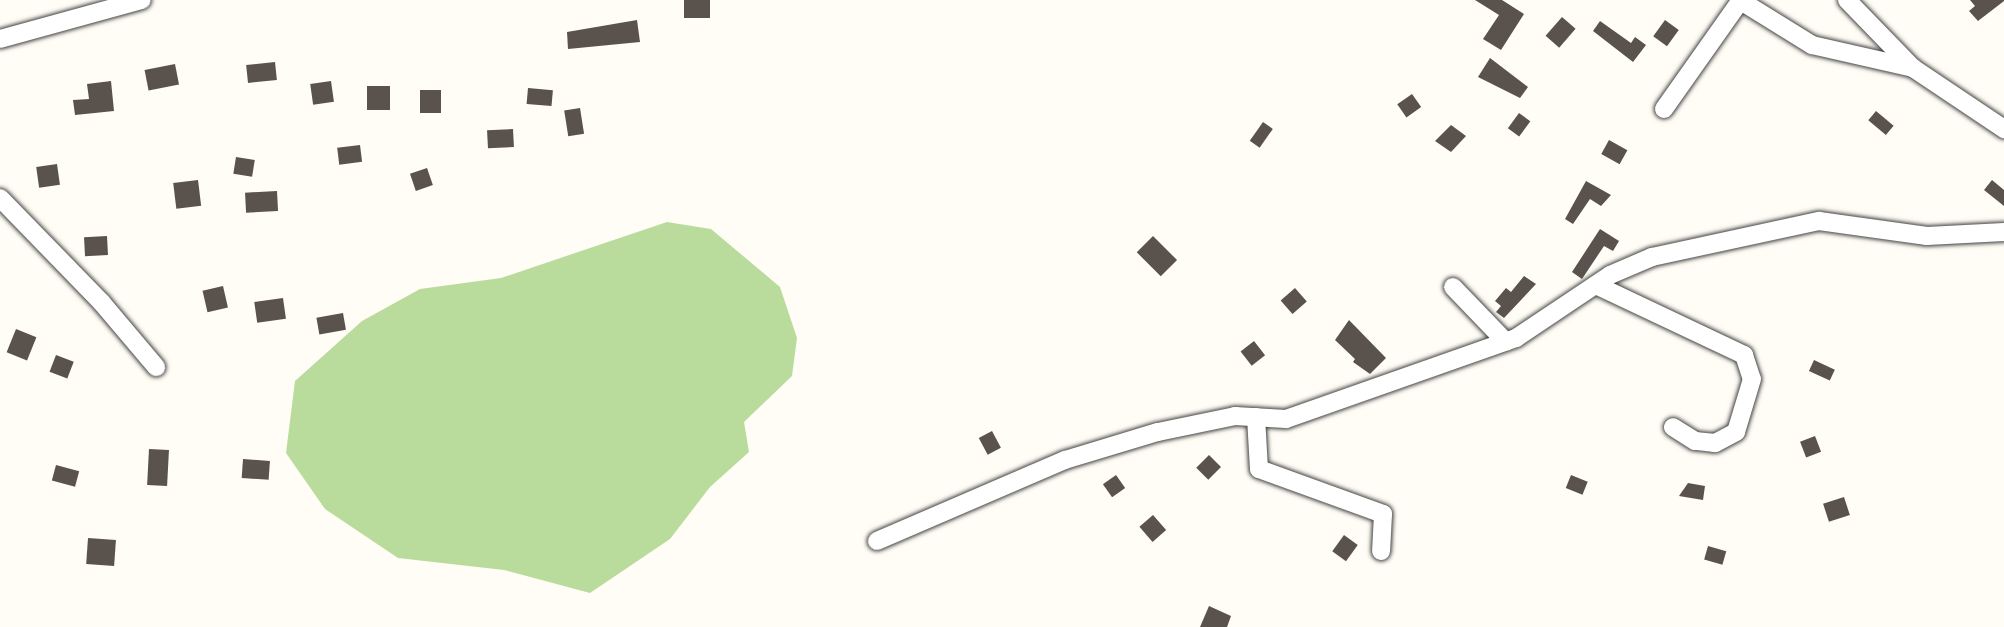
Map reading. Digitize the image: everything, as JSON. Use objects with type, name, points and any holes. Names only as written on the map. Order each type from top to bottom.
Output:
[{"type":"street","points":[[0,38],[142,0]]},
{"type":"street","points":[[1847,0],[1913,68],[2004,129]]},
{"type":"street","points":[[1664,109],[1741,1],[1812,45],[1913,68]]},
{"type":"street","points":[[0,198],[102,303],[156,367]]},
{"type":"street","points":[[877,541],[1065,460],[1158,432],[1235,416],[1286,419],[1506,342],[1596,285],[1652,257],[1819,221],[1927,236],[2004,232]]},
{"type":"street","points":[[1596,285],[1745,355],[1752,379],[1736,432],[1715,443],[1695,441],[1673,428]]},
{"type":"street","points":[[1453,287],[1506,342]]},
{"type":"street","points":[[1256,417],[1259,469],[1383,514],[1381,551]]},
{"type":"green space","points":[[667,222],[711,229],[780,287],[797,338],[792,376],[744,422],[749,452],[710,487],[670,539],[590,593],[504,570],[398,558],[325,509],[286,453],[295,381],[362,321],[420,289],[501,278]]},
{"type":"building","points":[[684,0],[710,0],[710,18],[684,18]]},
{"type":"building","points":[[1475,0],[1502,0],[1524,14],[1501,50],[1483,39],[1499,15]]},
{"type":"building","points":[[1970,0],[2004,1],[1978,21],[1969,11],[1975,6]]},
{"type":"building","points":[[1562,17],[1576,29],[1559,48],[1546,36]]},
{"type":"building","points":[[637,20],[640,42],[568,49],[567,32]]},
{"type":"building","points":[[1665,20],[1679,30],[1667,46],[1653,36]]},
{"type":"building","points":[[1600,21],[1631,43],[1635,37],[1646,45],[1633,62],[1593,31]]},
{"type":"building","points":[[1490,58],[1528,87],[1520,98],[1478,77]]},
{"type":"building","points":[[275,62],[277,80],[248,83],[246,65]]},
{"type":"building","points":[[175,64],[179,85],[149,91],[145,70]]},
{"type":"building","points":[[111,81],[114,111],[75,115],[73,100],[89,99],[87,84]]},
{"type":"building","points":[[331,81],[334,102],[313,105],[310,84]]},
{"type":"building","points":[[367,86],[390,86],[390,110],[367,110]]},
{"type":"building","points":[[528,88],[553,90],[552,106],[527,104]]},
{"type":"building","points":[[420,90],[441,90],[441,113],[420,113]]},
{"type":"building","points":[[1412,94],[1421,107],[1406,117],[1397,104]]},
{"type":"building","points":[[580,108],[584,134],[568,136],[564,111]]},
{"type":"building","points":[[1876,111],[1894,126],[1886,135],[1868,120]]},
{"type":"building","points":[[1519,113],[1530,121],[1519,137],[1508,128]]},
{"type":"building","points":[[1263,122],[1273,129],[1260,148],[1250,141]]},
{"type":"building","points":[[1451,125],[1466,136],[1451,152],[1435,141]]},
{"type":"building","points":[[513,129],[514,147],[488,148],[487,130]]},
{"type":"building","points":[[1609,140],[1627,150],[1620,164],[1601,154]]},
{"type":"building","points":[[360,145],[362,162],[339,165],[337,148]]},
{"type":"building","points":[[236,157],[255,160],[252,177],[233,174]]},
{"type":"building","points":[[57,164],[60,185],[39,188],[36,167]]},
{"type":"building","points":[[427,168],[433,185],[416,191],[410,174]]},
{"type":"building","points":[[198,180],[201,206],[176,209],[173,183]]},
{"type":"building","points":[[1992,180],[2004,190],[2004,206],[1984,190]]},
{"type":"building","points":[[1586,181],[1611,195],[1601,206],[1590,199],[1573,224],[1565,219]]},
{"type":"building","points":[[277,191],[278,211],[246,213],[245,193]]},
{"type":"building","points":[[1600,229],[1619,241],[1613,251],[1604,246],[1582,279],[1572,272]]},
{"type":"building","points":[[107,236],[108,255],[85,256],[84,237]]},
{"type":"building","points":[[1153,236],[1177,260],[1161,276],[1137,252]]},
{"type":"building","points":[[1524,276],[1536,284],[1504,318],[1496,312],[1501,306],[1495,301],[1506,288],[1511,292]]},
{"type":"building","points":[[223,286],[228,307],[207,312],[203,291]]},
{"type":"building","points":[[1295,288],[1307,302],[1292,314],[1281,300]]},
{"type":"building","points":[[283,298],[286,319],[257,323],[254,302]]},
{"type":"building","points":[[343,313],[346,330],[319,334],[316,318]]},
{"type":"building","points":[[1349,320],[1386,358],[1370,374],[1353,362],[1355,359],[1335,340]]},
{"type":"building","points":[[16,329],[36,337],[27,360],[7,352]]},
{"type":"building","points":[[1254,341],[1265,355],[1252,366],[1241,351]]},
{"type":"building","points":[[56,355],[74,362],[67,379],[50,372]]},
{"type":"building","points":[[1814,360],[1835,370],[1830,381],[1809,371]]},
{"type":"building","points":[[992,431],[1001,448],[988,455],[979,438]]},
{"type":"building","points":[[1815,436],[1821,452],[1806,458],[1800,442]]},
{"type":"building","points":[[149,449],[169,450],[167,486],[147,485]]},
{"type":"building","points":[[1209,455],[1221,467],[1208,480],[1196,468]]},
{"type":"building","points":[[243,459],[270,461],[269,480],[242,478]]},
{"type":"building","points":[[56,465],[79,471],[75,487],[52,480]]},
{"type":"building","points":[[1116,475],[1125,488],[1112,497],[1103,484]]},
{"type":"building","points":[[1571,475],[1588,482],[1582,495],[1566,488]]},
{"type":"building","points":[[1688,483],[1705,486],[1703,500],[1679,496]]},
{"type":"building","points":[[1844,497],[1850,515],[1829,522],[1823,504]]},
{"type":"building","points":[[1153,515],[1166,530],[1153,542],[1139,527]]},
{"type":"building","points":[[1344,535],[1358,545],[1346,561],[1332,551]]},
{"type":"building","points":[[88,538],[116,540],[114,566],[86,564]]},
{"type":"building","points":[[1708,546],[1726,551],[1722,565],[1704,559]]},
{"type":"building","points":[[1209,606],[1231,616],[1227,627],[1200,627]]}]
